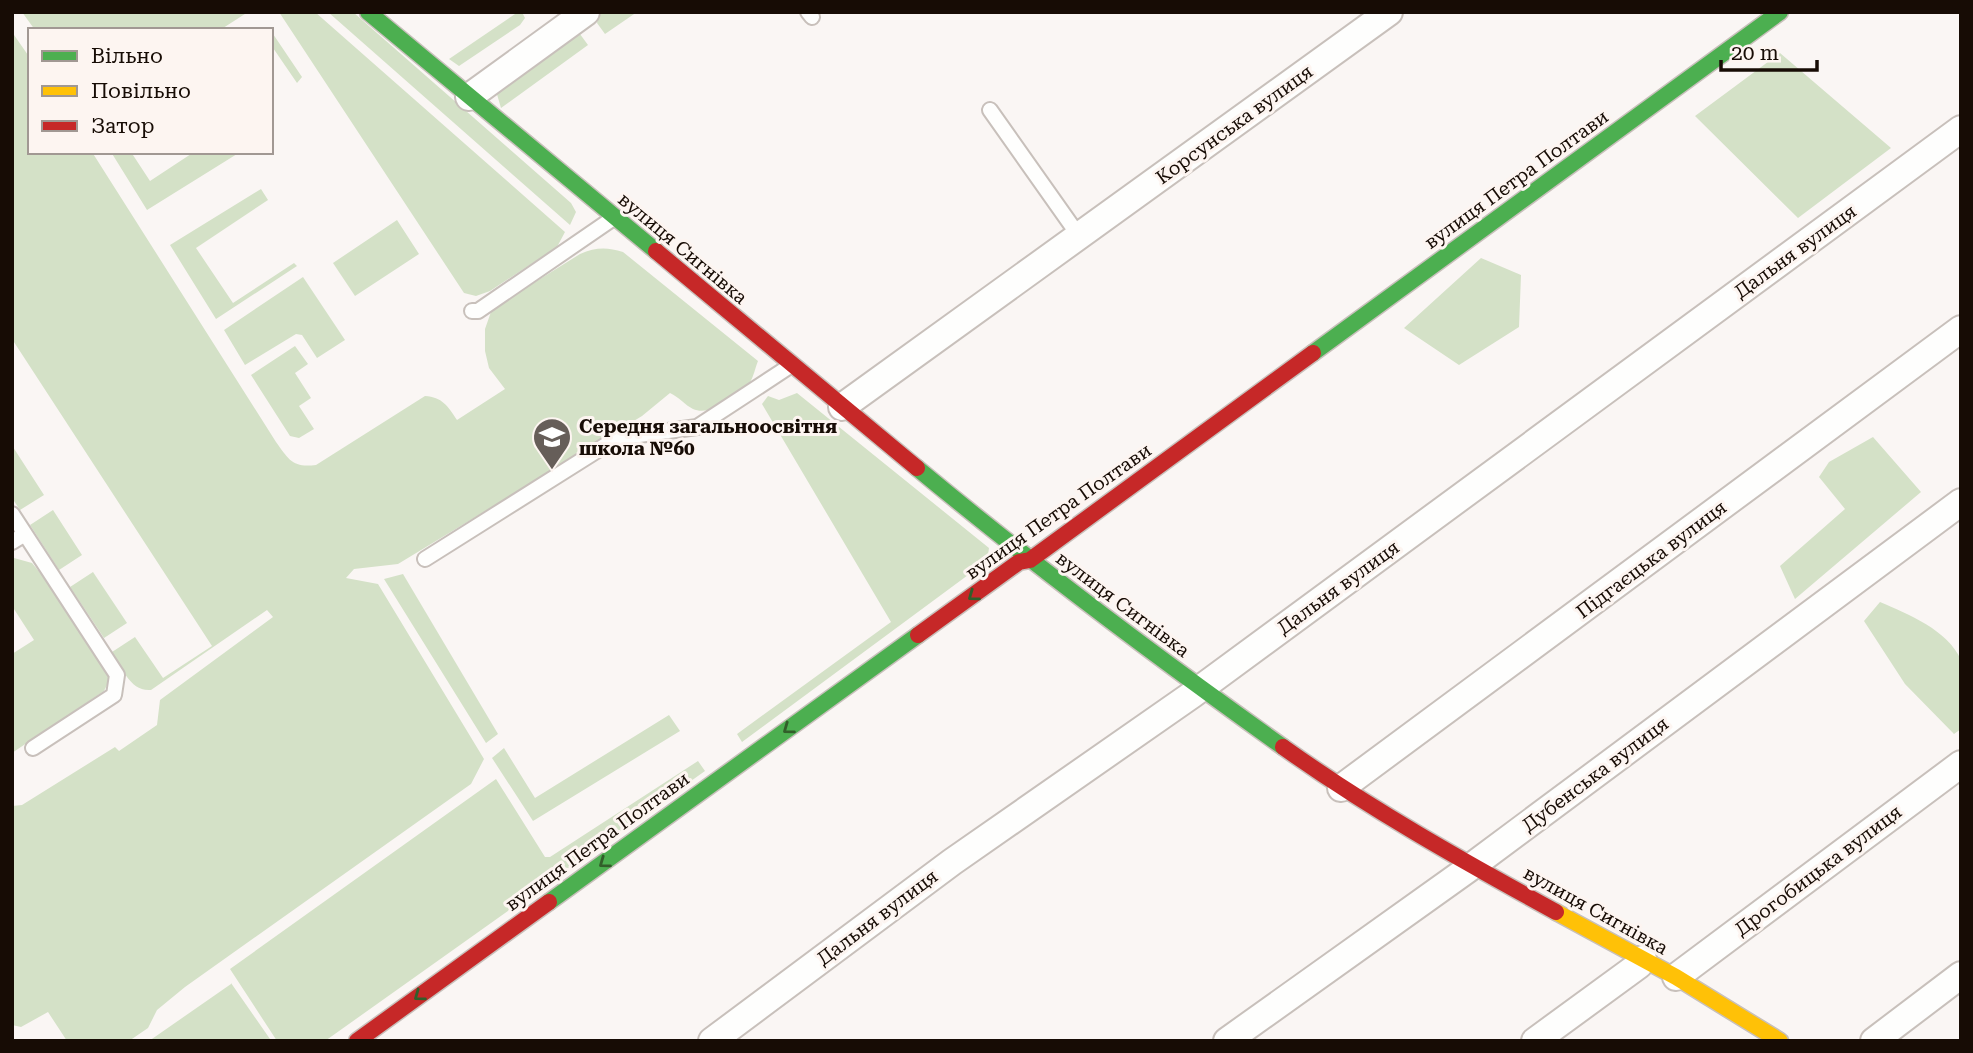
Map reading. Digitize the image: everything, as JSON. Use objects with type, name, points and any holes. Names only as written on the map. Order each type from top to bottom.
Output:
[{"type":"street","name":"вулиця Сигнівка","points":[[368,12],[613,218],[1030,560],[1200,688],[1341,788],[1472,866],[1676,977],[1780,1041]]},
{"type":"street","points":[[469,97],[586,12]]},
{"type":"street","name":"Корсунська вулиця","points":[[842,407],[1389,12]]},
{"type":"street","name":"вулиця Петра Полтави","points":[[357,1041],[1019,562],[1030,560],[1780,12]]},
{"type":"street","name":"Дальня вулиця","points":[[712,1041],[952,862],[1200,688],[1961,129]]},
{"type":"street","name":"Підгаєцька вулиця","points":[[1341,788],[1961,330]]},
{"type":"street","name":"Дубенська вулиця","points":[[1227,1041],[1472,866],[1961,502]]},
{"type":"street","name":"Дрогобицька вулиця","points":[[1676,977],[1961,764]]},
{"type":"street","points":[[1535,1041],[1643,960]]},
{"type":"street","points":[[1874,1041],[1961,975]]},
{"type":"lane","points":[[990,110],[1079,236]]},
{"type":"lane","points":[[472,311],[478,311],[613,218]]},
{"type":"lane","points":[[425,559],[617,438],[697,427],[791,365]]},
{"type":"lane","points":[[12,514],[117,675],[114,695],[33,748]]},
{"type":"lane","points":[[12,542],[25,534]]},
{"type":"green space","points":[[22,12],[248,12],[223,28],[34,28]]},
{"type":"green space","points":[[279,12],[315,12],[565,232],[557,247],[490,291],[476,296],[464,293]]},
{"type":"green space","points":[[328,12],[353,12],[571,203],[576,212],[570,225]]},
{"type":"green space","points":[[518,12],[522,12],[525,18],[520,25],[459,66],[449,59]]},
{"type":"green space","points":[[604,12],[637,12],[605,34],[597,23],[598,16]]},
{"type":"green space","points":[[577,30],[588,45],[501,108],[496,91]]},
{"type":"green space","points":[[12,32],[28,55],[28,154],[93,154],[276,442],[288,458],[297,464],[316,465],[425,396],[444,403],[457,420],[505,389],[489,368],[485,351],[485,329],[492,309],[580,254],[591,250],[623,252],[758,361],[746,388],[724,404],[700,411],[670,393],[642,416],[398,564],[354,569],[346,578],[378,584],[484,759],[471,784],[185,987],[157,1010],[148,1028],[129,1041],[67,1041],[48,1012],[21,1027],[12,1025],[12,806],[22,805],[115,747],[119,751],[157,725],[160,700],[273,617],[267,610],[151,690],[144,690],[132,683],[112,652],[135,637],[163,678],[212,646],[12,339]]},
{"type":"green space","points":[[273,34],[302,77],[297,83],[273,48]]},
{"type":"green space","points":[[1780,53],[1891,148],[1798,218],[1695,116]]},
{"type":"green space","points":[[112,154],[132,154],[150,181],[191,154],[237,154],[147,210]]},
{"type":"green space","points":[[261,189],[268,200],[196,248],[233,303],[294,263],[297,266],[216,319],[170,245]]},
{"type":"green space","points":[[397,220],[419,254],[355,296],[333,263]]},
{"type":"green space","points":[[1481,258],[1521,275],[1519,327],[1459,365],[1404,328]]},
{"type":"green space","points":[[303,277],[345,340],[317,358],[302,335],[296,334],[245,365],[224,330]]},
{"type":"green space","points":[[295,346],[308,364],[295,373],[311,398],[299,406],[314,429],[299,438],[290,436],[251,375]]},
{"type":"green space","points":[[797,393],[989,548],[987,561],[742,742],[737,734],[891,622],[762,404],[768,396],[779,400]]},
{"type":"green space","points":[[1873,437],[1921,492],[1795,599],[1780,566],[1845,509],[1819,477],[1829,462]]},
{"type":"green space","points":[[13,447],[44,495],[20,510],[12,498]]},
{"type":"green space","points":[[53,510],[82,555],[59,570],[30,525]]},
{"type":"green space","points":[[14,558],[32,563],[42,575],[110,679],[104,691],[12,753],[12,654],[34,640],[12,606]]},
{"type":"green space","points":[[93,572],[127,623],[104,638],[70,587]]},
{"type":"green space","points":[[403,574],[498,734],[486,743],[384,579]]},
{"type":"green space","points":[[1880,602],[1926,624],[1955,649],[1961,660],[1961,729],[1954,734],[1905,684],[1864,621]]},
{"type":"green space","points":[[669,715],[680,731],[533,821],[492,758],[504,748],[535,798]]},
{"type":"green space","points":[[698,761],[705,771],[325,1041],[277,1041],[230,969],[496,779],[545,857],[550,857]]},
{"type":"green space","points":[[231,984],[270,1039],[149,1041]]},
{"type":"traffic: fast","points":[[368,12],[656,251]]},
{"type":"traffic: fast","points":[[1313,353],[1780,12]]},
{"type":"traffic: fast","points":[[917,468],[1097,611],[1283,747]]},
{"type":"traffic: fast","points":[[549,902],[918,635]]},
{"type":"traffic: slow","points":[[1556,912],[1676,977],[1780,1041]]},
{"type":"traffic: jam","points":[[656,251],[917,468]]},
{"type":"traffic: jam","points":[[918,635],[1019,562],[1030,560],[1313,353]]},
{"type":"traffic: jam","points":[[1283,747],[1383,813],[1556,912]]},
{"type":"traffic: jam","points":[[357,1041],[549,902]]},
{"type":"place","name":"Середня загальноосвітня школа №60","points":[[552,471]]}]
